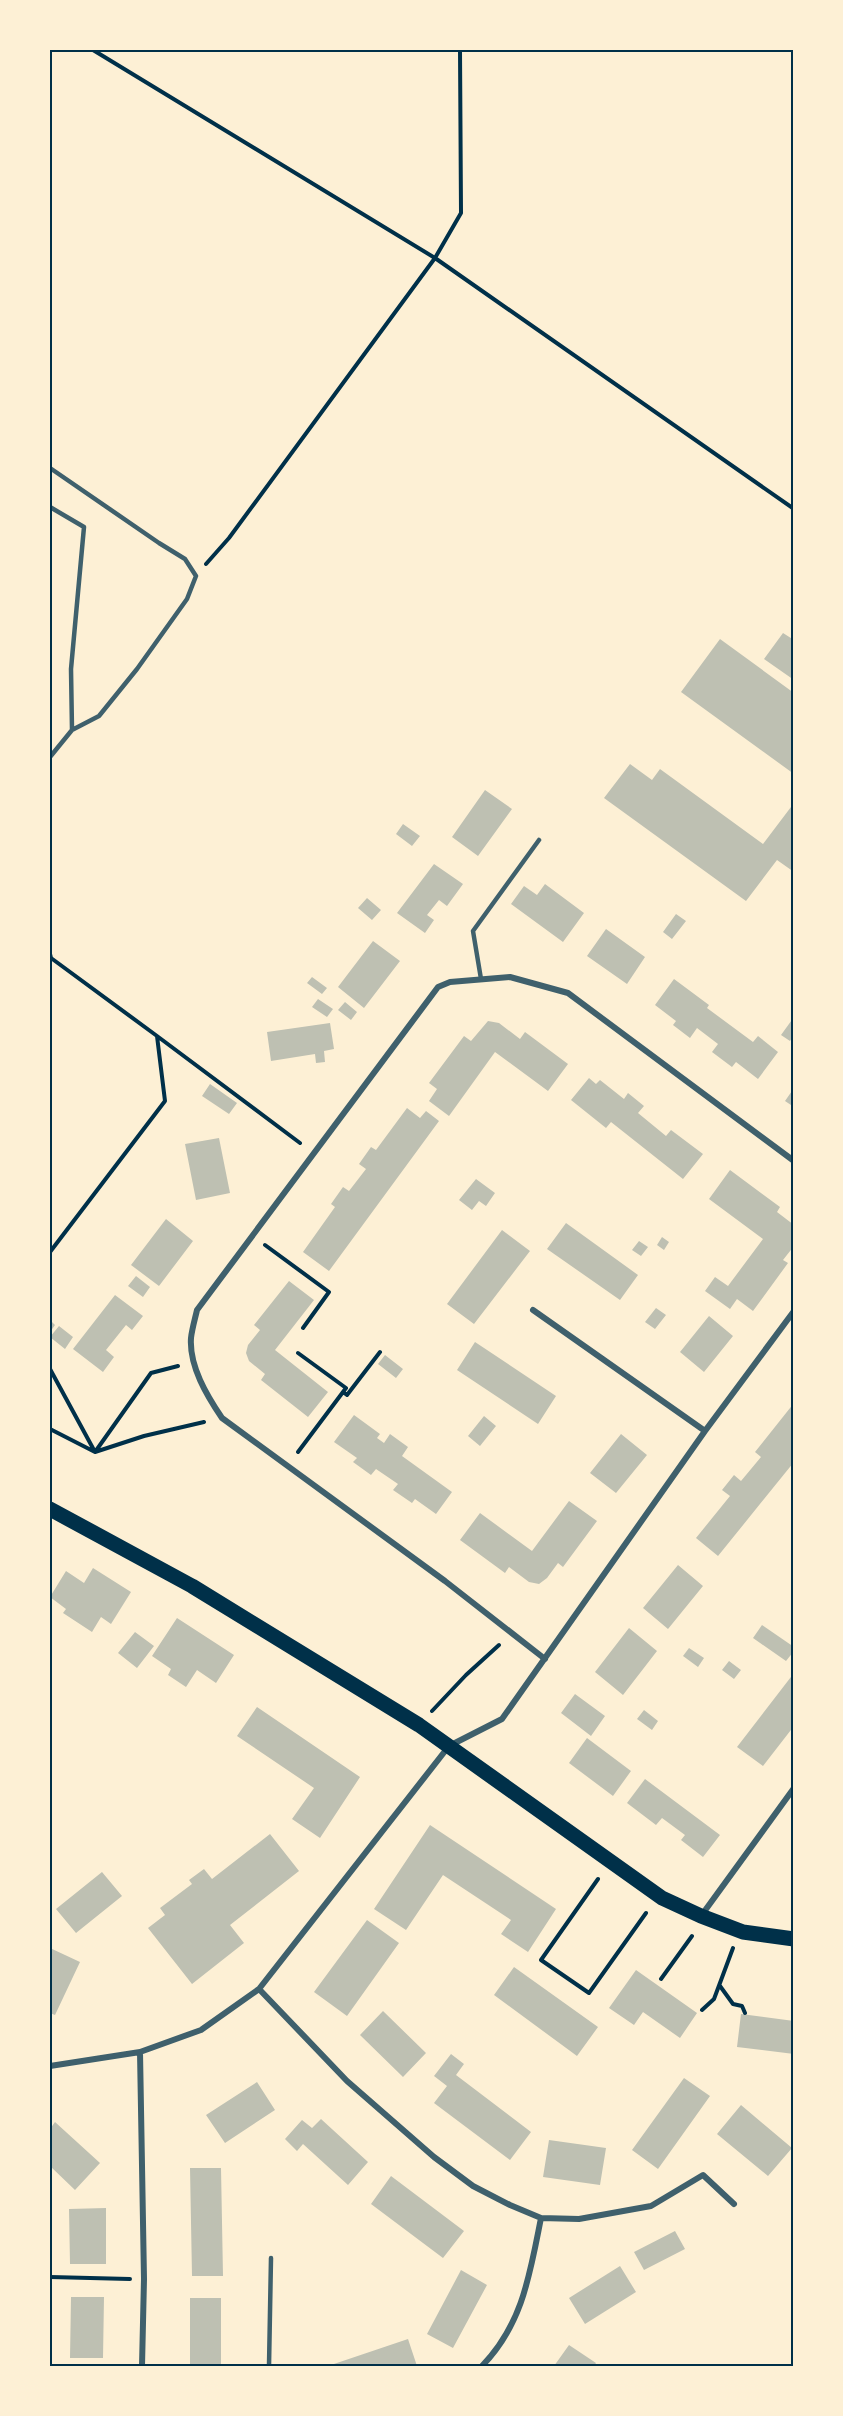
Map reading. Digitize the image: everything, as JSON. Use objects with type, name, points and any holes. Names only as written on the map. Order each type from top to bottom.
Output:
[{"type":"main road","points":[[50,1509],[192,1586],[419,1725],[659,1896],[703,1917],[740,1931],[794,1939]]},
{"type":"street","points":[[545,1659],[445,1581],[222,1418],[210,1400],[193,1362],[191,1339],[197,1310],[438,987],[450,982],[510,977],[568,993],[794,1161]]},
{"type":"street","points":[[533,1310],[705,1431]]},
{"type":"street","points":[[50,2066],[140,2052],[201,2030],[260,1989],[449,1746],[502,1719],[705,1431],[794,1311]]},
{"type":"street","points":[[703,1917],[794,1788]]},
{"type":"street","points":[[260,1989],[347,2081],[434,2157],[473,2186],[541,2218],[579,2219],[651,2206],[703,2175],[734,2204]]},
{"type":"street","points":[[140,2052],[144,2279],[142,2367]]},
{"type":"street","points":[[482,2367],[500,2349],[525,2296],[541,2218]]},
{"type":"lane","points":[[50,468],[185,559],[196,576],[187,599],[137,669],[99,716],[72,730],[50,757]]},
{"type":"lane","points":[[50,507],[84,527],[71,669],[72,730]]},
{"type":"lane","points":[[481,979],[473,931],[539,840]]},
{"type":"lane","points":[[269,2367],[271,2258]]},
{"type":"path","points":[[93,50],[435,258],[794,509]]},
{"type":"path","points":[[196,576],[229,538],[435,258],[461,213],[460,50]]},
{"type":"path","points":[[50,956],[313,1153]]},
{"type":"path","points":[[50,1252],[165,1101],[157,1036]]},
{"type":"path","points":[[252,1236],[329,1292],[303,1328]]},
{"type":"path","points":[[343,1392],[346,1395],[380,1352]]},
{"type":"path","points":[[288,1467],[346,1388],[298,1353]]},
{"type":"path","points":[[95,1452],[151,1373],[193,1362]]},
{"type":"path","points":[[50,1369],[95,1452]]},
{"type":"path","points":[[50,1429],[95,1452],[144,1436],[222,1418]]},
{"type":"path","points":[[419,1725],[466,1675],[512,1633]]},
{"type":"path","points":[[611,1861],[541,1960],[589,1994],[659,1896]]},
{"type":"path","points":[[661,1979],[703,1917]]},
{"type":"path","points":[[702,2010],[714,1999],[740,1931]]},
{"type":"path","points":[[719,1985],[733,2004],[742,2006],[746,2013]]},
{"type":"path","points":[[50,2277],[144,2279]]},
{"type":"building","points":[[783,633],[794,640],[794,680],[764,659]]},
{"type":"building","points":[[720,639],[794,693],[794,774],[681,692]]},
{"type":"building","points":[[630,764],[652,780],[660,769],[763,844],[794,803],[794,872],[777,860],[746,901],[604,798]]},
{"type":"building","points":[[485,790],[512,809],[478,856],[452,837]]},
{"type":"building","points":[[403,824],[420,836],[412,846],[396,834]]},
{"type":"building","points":[[434,864],[463,884],[447,906],[439,900],[427,915],[434,920],[425,933],[397,913]]},
{"type":"building","points":[[545,884],[584,913],[563,942],[511,904],[524,886],[537,895]]},
{"type":"building","points":[[367,898],[381,910],[372,920],[358,908]]},
{"type":"building","points":[[676,914],[686,921],[672,939],[663,932]]},
{"type":"building","points":[[606,929],[645,957],[627,984],[587,956]]},
{"type":"building","points":[[373,941],[400,961],[364,1008],[338,987]]},
{"type":"building","points":[[312,977],[327,988],[322,994],[307,983]]},
{"type":"building","points":[[674,979],[709,1005],[707,1008],[753,1042],[758,1036],[778,1052],[758,1079],[736,1062],[732,1067],[712,1052],[718,1044],[697,1028],[690,1038],[673,1025],[676,1021],[655,1005]]},
{"type":"building","points":[[318,999],[333,1009],[327,1017],[312,1007]]},
{"type":"building","points":[[345,1002],[357,1012],[351,1020],[338,1010]]},
{"type":"building","points":[[794,1017],[794,1035],[790,1041],[781,1035]]},
{"type":"building","points":[[488,1021],[499,1023],[520,1039],[525,1032],[568,1064],[548,1091],[495,1052],[449,1116],[429,1101],[437,1089],[429,1083],[464,1036],[471,1041]]},
{"type":"building","points":[[330,1023],[334,1049],[324,1051],[325,1062],[316,1063],[315,1054],[271,1061],[267,1032]]},
{"type":"building","points":[[589,1078],[596,1084],[600,1080],[624,1099],[628,1093],[644,1106],[638,1113],[666,1136],[671,1130],[703,1154],[683,1179],[611,1122],[606,1128],[571,1100]]},
{"type":"building","points":[[210,1084],[237,1103],[229,1114],[202,1096]]},
{"type":"building","points":[[794,1088],[794,1107],[785,1101]]},
{"type":"building","points":[[407,1108],[420,1118],[426,1111],[439,1121],[329,1271],[303,1252],[335,1207],[331,1204],[343,1187],[349,1191],[366,1169],[359,1164],[371,1147],[376,1150]]},
{"type":"building","points":[[219,1138],[230,1193],[196,1200],[185,1144]]},
{"type":"building","points":[[730,1170],[780,1207],[777,1212],[794,1225],[794,1246],[783,1260],[788,1263],[753,1311],[737,1299],[730,1309],[705,1291],[715,1277],[728,1286],[763,1239],[709,1199]]},
{"type":"building","points":[[476,1179],[495,1193],[486,1206],[479,1201],[472,1210],[459,1200]]},
{"type":"building","points":[[166,1219],[193,1241],[159,1286],[131,1265]]},
{"type":"building","points":[[566,1223],[638,1275],[620,1300],[547,1249]]},
{"type":"building","points":[[502,1230],[530,1251],[474,1324],[447,1304]]},
{"type":"building","points":[[662,1237],[669,1242],[664,1250],[657,1245]]},
{"type":"building","points":[[639,1241],[648,1247],[641,1256],[632,1250]]},
{"type":"building","points":[[136,1276],[150,1287],[143,1297],[128,1286]]},
{"type":"building","points":[[289,1281],[314,1300],[275,1350],[328,1392],[308,1417],[261,1380],[265,1374],[249,1361],[246,1353],[248,1345],[260,1330],[254,1325]]},
{"type":"building","points":[[115,1295],[143,1316],[132,1330],[126,1325],[106,1350],[114,1357],[103,1372],[73,1349]]},
{"type":"building","points":[[656,1308],[666,1315],[655,1329],[645,1322]]},
{"type":"building","points":[[709,1316],[733,1336],[704,1372],[680,1352]]},
{"type":"building","points":[[50,1320],[55,1325],[50,1332]]},
{"type":"building","points":[[59,1326],[73,1337],[65,1349],[50,1337]]},
{"type":"building","points":[[475,1342],[556,1396],[538,1424],[457,1370]]},
{"type":"building","points":[[385,1355],[403,1369],[396,1378],[378,1364]]},
{"type":"building","points":[[794,1403],[794,1462],[718,1556],[696,1538],[730,1496],[722,1490],[734,1475],[741,1481],[761,1457],[755,1452]]},
{"type":"building","points":[[354,1415],[380,1434],[377,1438],[384,1443],[390,1434],[408,1447],[402,1456],[452,1492],[436,1514],[415,1499],[412,1503],[393,1490],[398,1484],[376,1469],[371,1475],[353,1462],[357,1458],[334,1442]]},
{"type":"building","points":[[484,1416],[496,1426],[480,1446],[468,1436]]},
{"type":"building","points":[[621,1434],[647,1455],[616,1493],[590,1473]]},
{"type":"building","points":[[569,1501],[597,1521],[563,1567],[558,1563],[547,1578],[539,1584],[529,1582],[509,1567],[505,1573],[460,1540],[480,1513],[532,1551]]},
{"type":"building","points":[[678,1565],[703,1586],[668,1629],[643,1608]]},
{"type":"building","points":[[93,1568],[131,1592],[111,1624],[101,1617],[92,1632],[63,1613],[66,1609],[50,1597],[66,1571],[84,1583]]},
{"type":"building","points":[[177,1618],[234,1655],[216,1683],[197,1670],[186,1687],[168,1675],[171,1669],[152,1656]]},
{"type":"building","points":[[762,1625],[794,1647],[794,1651],[786,1661],[753,1638]]},
{"type":"building","points":[[629,1628],[657,1651],[623,1695],[595,1672]]},
{"type":"building","points":[[135,1632],[154,1646],[137,1668],[118,1653]]},
{"type":"building","points":[[689,1648],[704,1658],[698,1667],[683,1656]]},
{"type":"building","points":[[729,1661],[741,1670],[734,1679],[722,1670]]},
{"type":"building","points":[[794,1673],[794,1726],[763,1766],[737,1747]]},
{"type":"building","points":[[575,1694],[605,1716],[591,1736],[561,1713]]},
{"type":"building","points":[[257,1707],[360,1777],[320,1838],[292,1819],[314,1788],[237,1736]]},
{"type":"building","points":[[644,1710],[658,1721],[652,1730],[637,1719]]},
{"type":"building","points":[[587,1738],[631,1771],[613,1796],[569,1763]]},
{"type":"building","points":[[645,1779],[720,1835],[703,1857],[681,1840],[685,1835],[662,1818],[656,1825],[627,1803]]},
{"type":"building","points":[[430,1825],[556,1909],[528,1952],[501,1934],[511,1920],[443,1875],[406,1930],[374,1909]]},
{"type":"building","points":[[270,1834],[299,1871],[230,1925],[244,1943],[192,1984],[148,1928],[165,1915],[160,1908],[192,1884],[189,1880],[204,1869],[212,1879]]},
{"type":"building","points":[[102,1872],[122,1896],[76,1933],[56,1909]]},
{"type":"building","points":[[367,1920],[399,1943],[347,2016],[314,1992]]},
{"type":"building","points":[[50,1948],[80,1962],[55,2015],[50,2013]]},
{"type":"building","points":[[514,1967],[598,2027],[577,2056],[494,1995]]},
{"type":"building","points":[[636,1970],[697,2013],[680,2038],[643,2012],[634,2025],[609,2008]]},
{"type":"building","points":[[383,2011],[426,2053],[403,2077],[360,2035]]},
{"type":"building","points":[[741,2014],[794,2021],[794,2054],[737,2047]]},
{"type":"building","points":[[451,2054],[464,2064],[456,2075],[531,2132],[510,2160],[434,2103],[447,2086],[434,2076]]},
{"type":"building","points":[[684,2078],[710,2096],[658,2169],[632,2150]]},
{"type":"building","points":[[257,2082],[275,2110],[225,2143],[206,2115]]},
{"type":"building","points":[[741,2105],[792,2148],[768,2176],[717,2134]]},
{"type":"building","points":[[321,2119],[368,2162],[348,2185],[303,2144],[297,2151],[285,2139],[302,2120],[312,2128]]},
{"type":"building","points":[[55,2122],[100,2163],[75,2190],[50,2166],[50,2129]]},
{"type":"building","points":[[549,2140],[606,2148],[600,2185],[543,2177]]},
{"type":"building","points":[[190,2168],[221,2168],[223,2276],[192,2276]]},
{"type":"building","points":[[391,2176],[464,2231],[443,2258],[371,2204]]},
{"type":"building","points":[[106,2208],[106,2264],[70,2264],[69,2209]]},
{"type":"building","points":[[675,2231],[685,2249],[644,2270],[634,2252]]},
{"type":"building","points":[[620,2266],[636,2292],[585,2324],[569,2298]]},
{"type":"building","points":[[461,2270],[487,2285],[453,2348],[427,2334]]},
{"type":"building","points":[[71,2297],[104,2297],[103,2358],[70,2358]]},
{"type":"building","points":[[190,2298],[221,2298],[221,2366],[190,2366]]},
{"type":"building","points":[[408,2339],[417,2366],[328,2366]]},
{"type":"building","points":[[569,2345],[596,2363],[594,2366],[554,2366]]}]
